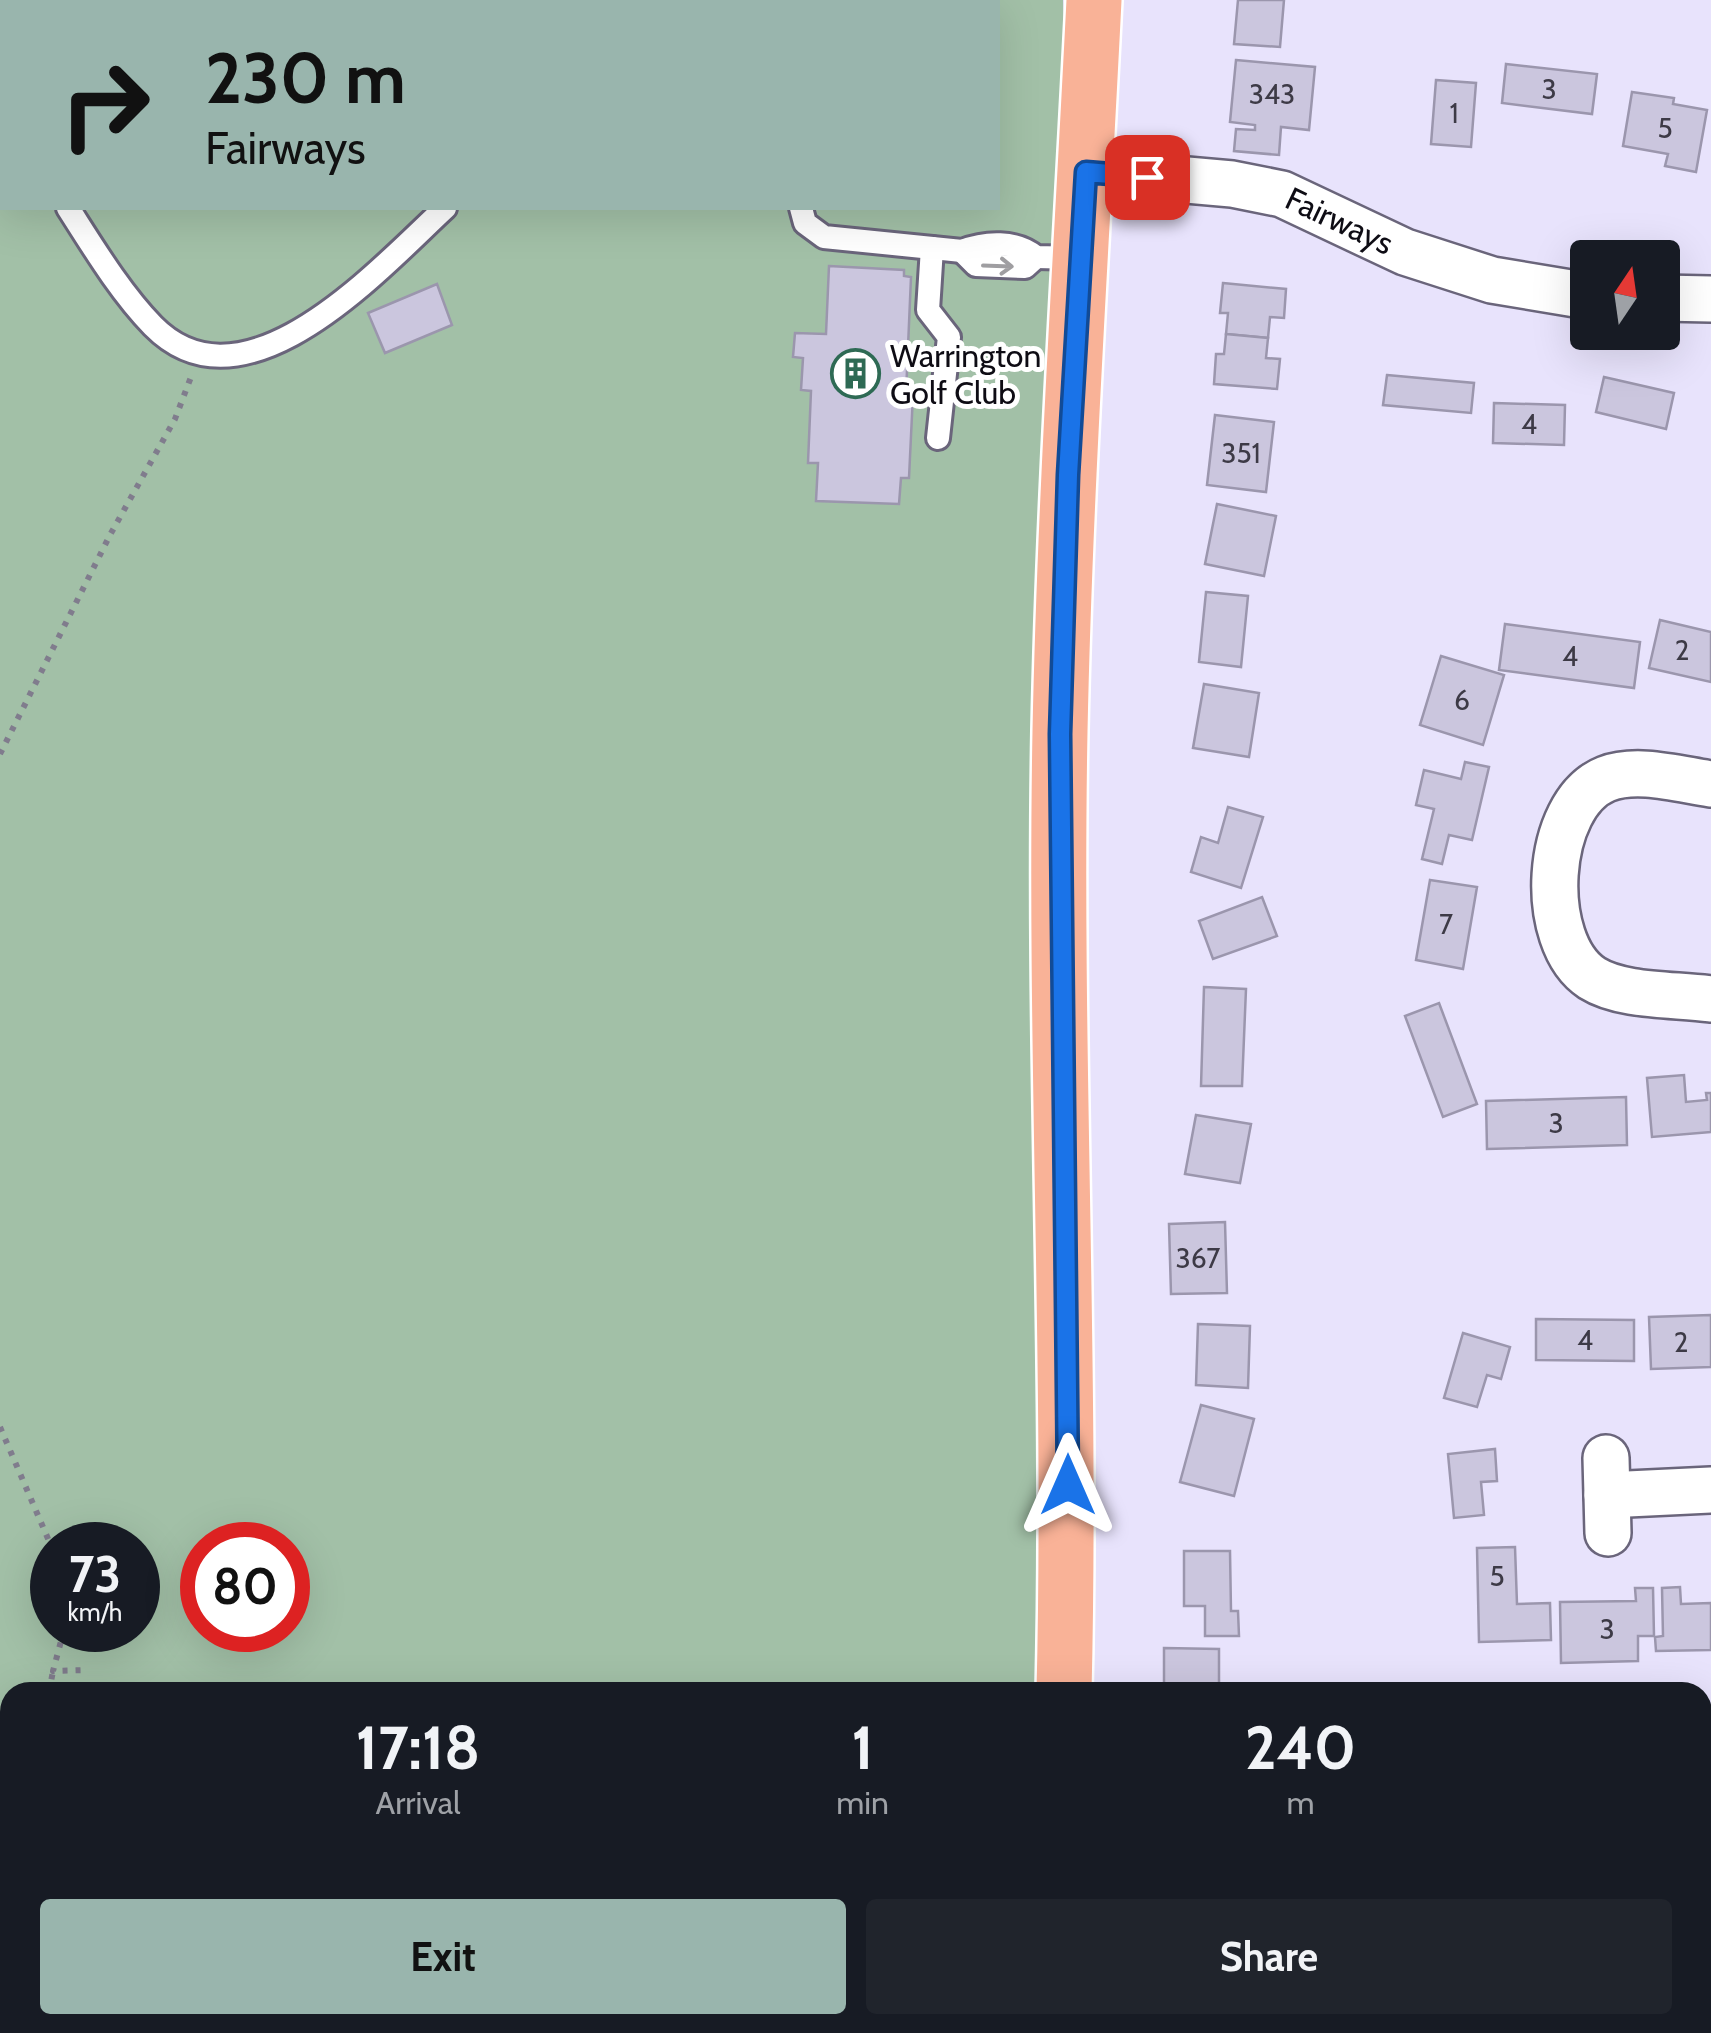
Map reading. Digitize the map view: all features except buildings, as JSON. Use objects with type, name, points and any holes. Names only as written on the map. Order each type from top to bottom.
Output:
[{"type":"highway","points":[[1064,1682],[1068,1457],[1060,734],[1068,475],[1058,258],[1086,172],[1094,0]]},
{"type":"street","name":"Fairways","points":[[1086,172],[1232,184],[1282,194],[1405,252],[1492,280],[1570,293]]},
{"type":"street","points":[[1680,298],[1711,299]]},
{"type":"street","points":[[1711,784],[1621,774],[1586,791],[1564,825],[1554,886],[1560,935],[1581,970],[1616,987],[1711,999]]},
{"type":"street","points":[[1607,1495],[1711,1490]]},
{"type":"lane","points":[[69,210],[153,326],[182,348],[220,357],[290,338],[378,270],[444,210]]},
{"type":"lane","points":[[802,210],[806,223],[824,238],[962,251],[981,243],[1026,248],[1058,258]]},
{"type":"lane","points":[[932,248],[928,310],[949,337],[938,438]]},
{"type":"path","points":[[0,754],[110,535],[174,419],[201,352]]},
{"type":"path","points":[[0,1426],[41,1522]]},
{"type":"path","points":[[52,1682],[59,1652]]},
{"type":"path","points":[[54,1671],[88,1670]]},
{"type":"green space","name":"Warrington Golf Club","points":[[1000,0],[1063,0],[1075,316],[1064,1682],[0,1682],[0,210],[1000,210]]},
{"type":"place","name":"Warrington Golf Club","points":[[855,374]]},
{"type":"route","points":[[1068,1485],[1060,734],[1068,475],[1086,172],[1147,177]]}]
